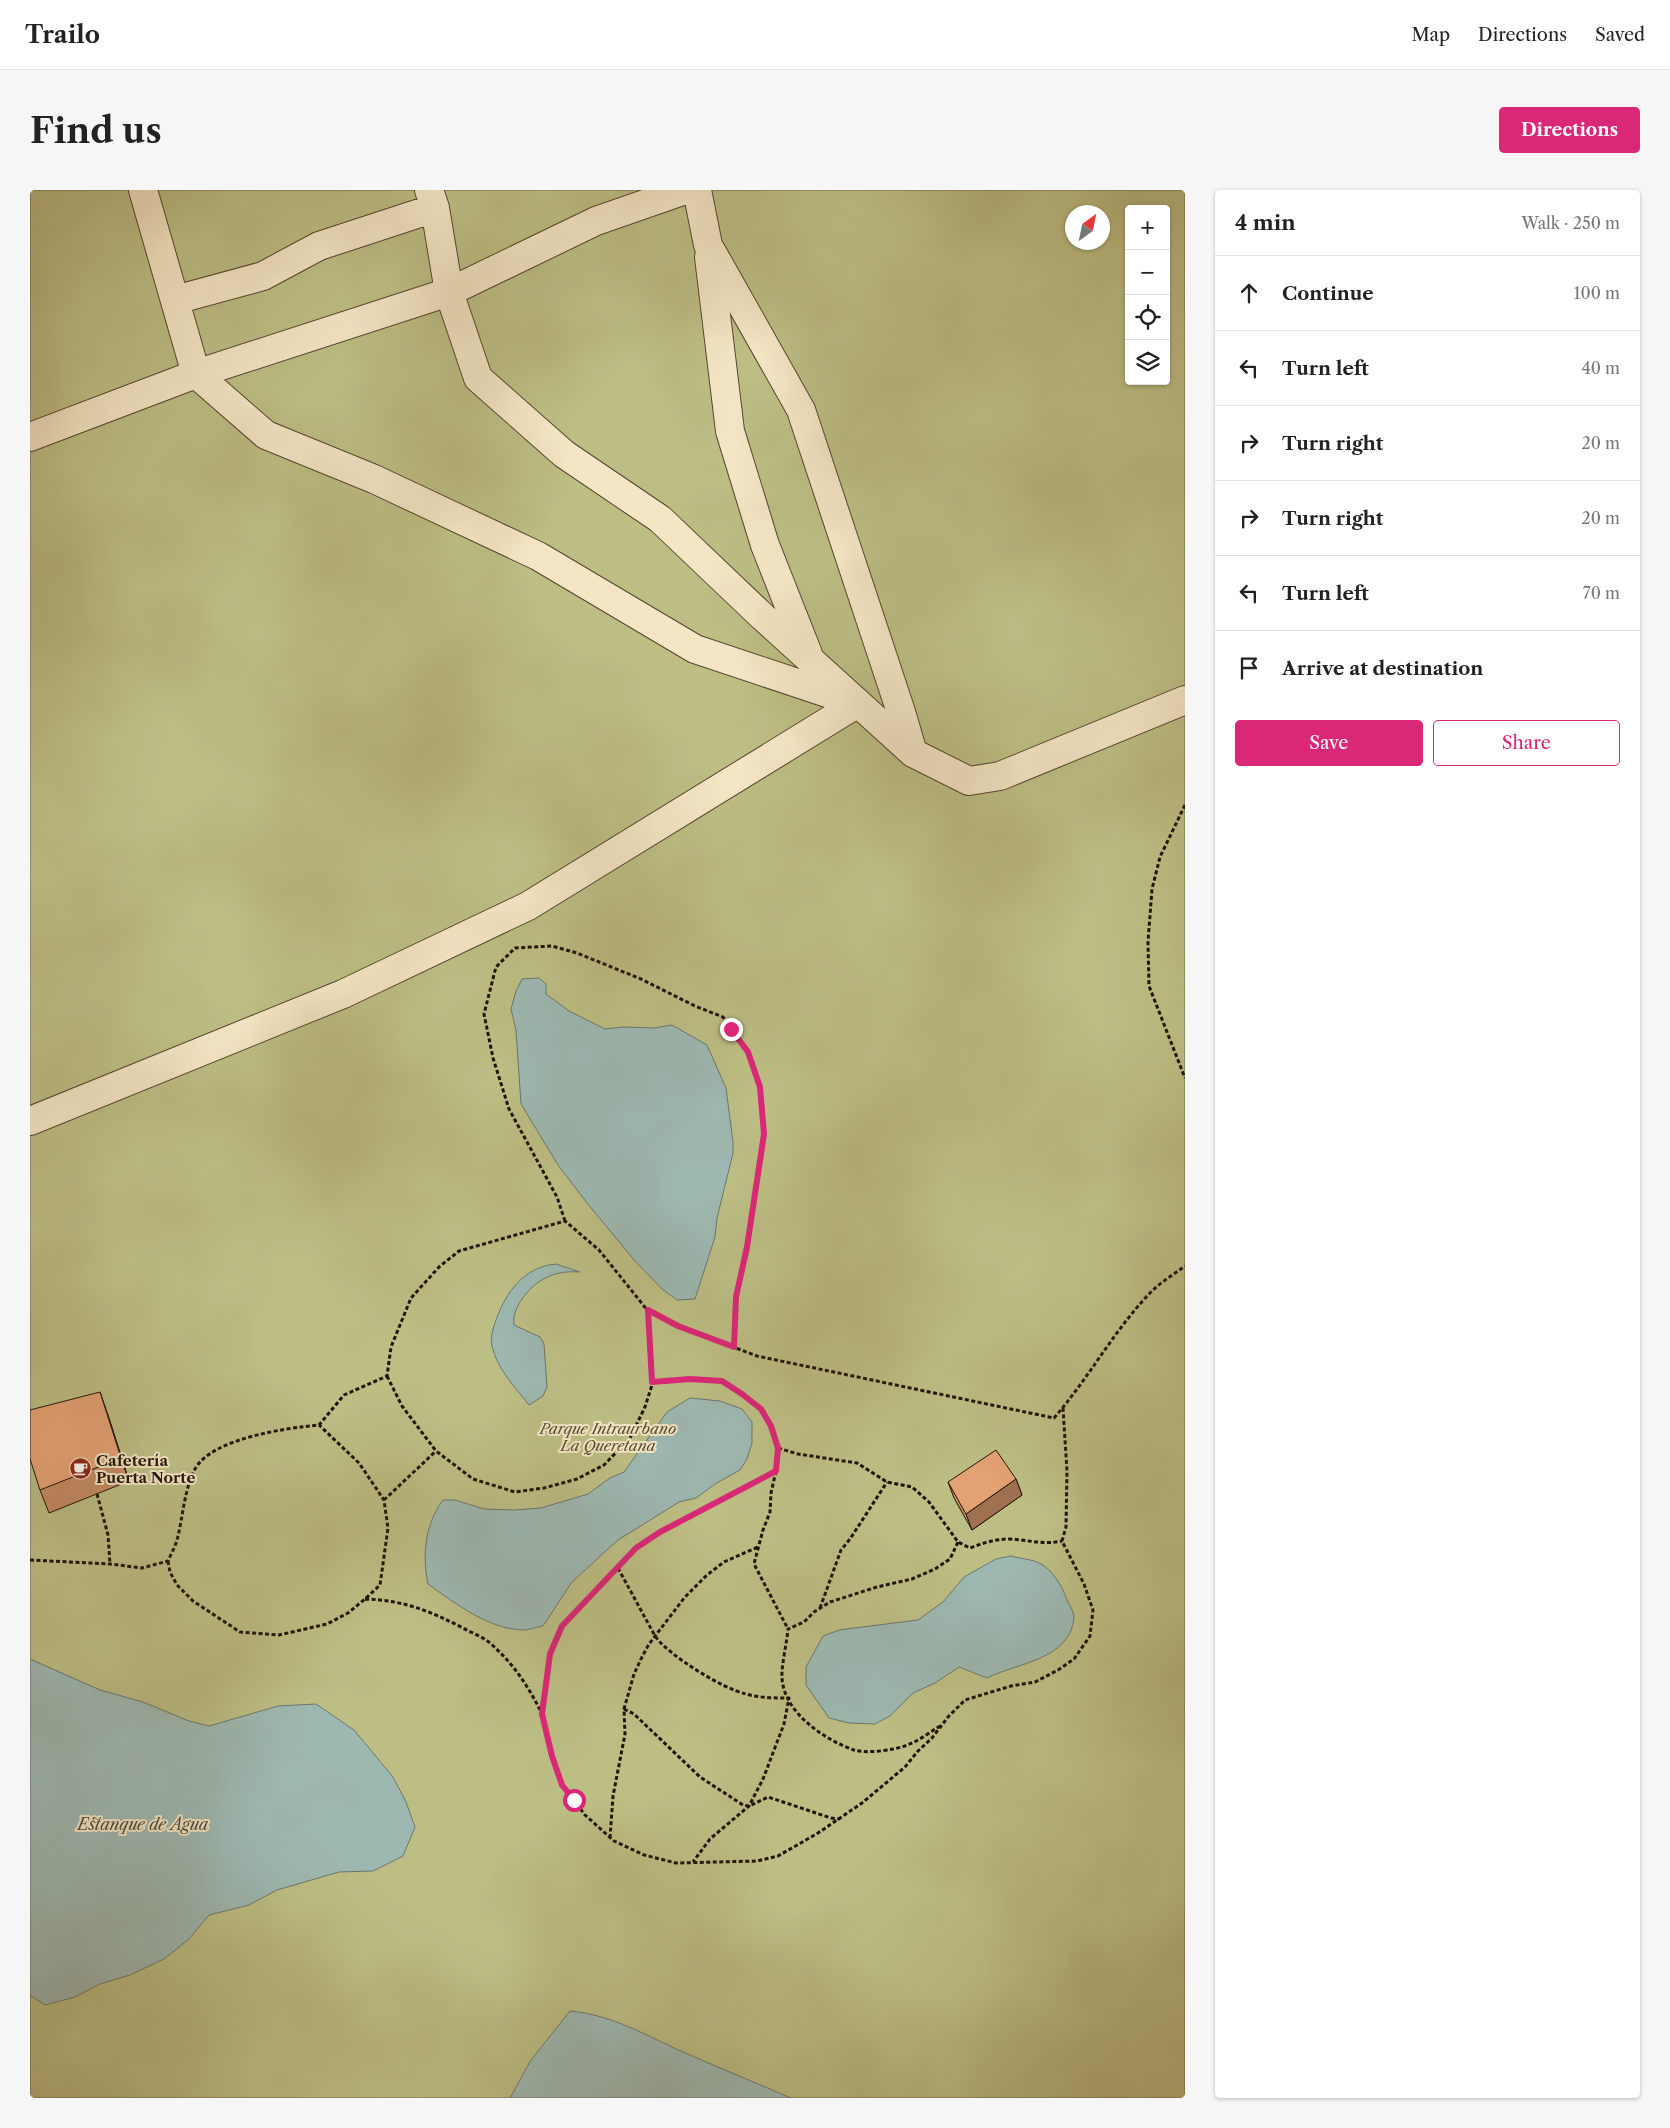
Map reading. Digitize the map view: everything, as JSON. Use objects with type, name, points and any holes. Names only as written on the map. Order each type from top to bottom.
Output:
[{"type":"street","points":[[142,190],[196,374],[266,435],[374,479],[538,556],[695,649],[858,703]]},
{"type":"street","points":[[30,437],[196,374],[449,292],[596,221],[685,190]]},
{"type":"street","points":[[697,190],[708,246],[730,431],[765,545],[810,658]]},
{"type":"street","points":[[175,300],[263,276],[319,246],[432,199],[449,292],[478,378],[564,454],[660,519],[763,617],[913,753],[969,782],[1000,776],[1185,700]]},
{"type":"street","points":[[708,246],[801,410],[913,753]]},
{"type":"street","points":[[30,1121],[343,994],[528,906],[858,703]]},
{"type":"path","points":[[1185,805],[1160,857],[1152,889],[1148,942],[1149,986],[1185,1078]]},
{"type":"path","points":[[734,1347],[736,1297],[747,1247],[764,1134],[760,1087],[748,1052],[723,1017],[695,1006],[641,979],[577,953],[552,946],[515,948],[496,967],[484,1014],[493,1058],[509,1109],[557,1197],[565,1221],[599,1250],[648,1310],[678,1326],[757,1356],[1054,1418],[1106,1348],[1152,1291],[1185,1266]]},
{"type":"path","points":[[565,1221],[459,1251],[439,1267],[411,1298],[391,1347],[387,1376],[402,1406],[436,1451],[473,1479],[515,1492],[544,1488],[577,1479],[604,1465],[630,1438],[645,1407],[652,1382],[648,1310]]},
{"type":"path","points":[[319,1425],[359,1462],[384,1500],[388,1528],[380,1585],[348,1613],[327,1624],[279,1635],[240,1632],[193,1602],[177,1585],[170,1572],[168,1562],[176,1542],[188,1491],[196,1468],[209,1453],[263,1432],[319,1425],[344,1395],[387,1376]]},
{"type":"path","points":[[652,1382],[690,1379],[722,1381],[761,1409],[771,1426],[778,1448],[776,1471],[771,1493],[770,1512],[754,1564],[788,1629],[782,1678],[789,1698],[807,1724],[831,1739],[856,1751],[879,1751],[907,1746],[942,1725]]},
{"type":"path","points":[[365,1599],[388,1600],[422,1609],[439,1615],[489,1641],[522,1677],[542,1714],[552,1756],[562,1785],[585,1815],[610,1838],[644,1856],[676,1864],[757,1861],[778,1856],[840,1819],[862,1803],[905,1767],[965,1700],[1011,1686],[1035,1682],[1074,1659],[1090,1636],[1093,1610],[1084,1584],[1062,1541],[1066,1527],[1067,1471],[1063,1407]]},
{"type":"path","points":[[778,1448],[798,1454],[857,1463],[887,1482],[912,1487],[934,1508],[958,1542],[970,1548],[987,1541],[1008,1539],[1048,1544],[1062,1541]]},
{"type":"path","points":[[384,1500],[436,1451]]},
{"type":"path","points":[[542,1714],[550,1654],[562,1626],[636,1548],[660,1532],[776,1471]]},
{"type":"path","points":[[820,1608],[841,1550],[887,1482]]},
{"type":"path","points":[[97,1494],[108,1535],[110,1564]]},
{"type":"path","points":[[788,1629],[804,1622],[820,1608],[852,1594],[912,1579],[935,1570],[950,1559],[958,1542]]},
{"type":"path","points":[[610,1838],[613,1796],[625,1734],[624,1709],[634,1674],[655,1636],[685,1597],[707,1575],[724,1562],[758,1547]]},
{"type":"path","points":[[30,1560],[110,1564],[142,1568],[168,1562]]},
{"type":"path","points":[[618,1568],[655,1636],[691,1667],[745,1694],[789,1698]]},
{"type":"path","points":[[749,1806],[763,1779],[784,1724],[789,1698]]},
{"type":"path","points":[[624,1709],[634,1714],[700,1777],[743,1805],[749,1806]]},
{"type":"path","points":[[693,1863],[710,1839],[749,1806],[768,1797],[831,1818],[840,1819]]},
{"type":"green space","name":"Parque Intraurbano La Queretana","points":[[30,190],[1185,190],[1185,2098],[30,2098]]},
{"type":"water","points":[[539,978],[546,984],[546,994],[569,1011],[605,1029],[624,1027],[654,1028],[672,1025],[707,1045],[726,1088],[733,1153],[717,1218],[715,1237],[695,1299],[677,1300],[662,1289],[635,1261],[558,1165],[521,1104],[516,1030],[511,1009],[516,991],[522,979]]},
{"type":"water","points":[[556,1264],[580,1272],[554,1274],[540,1281],[527,1292],[515,1315],[514,1325],[540,1337],[544,1344],[547,1387],[543,1396],[529,1405],[498,1362],[492,1346],[492,1333],[505,1300],[518,1283],[535,1270]]},
{"type":"water","points":[[690,1398],[720,1401],[742,1409],[752,1422],[752,1443],[747,1459],[740,1470],[715,1484],[696,1498],[679,1502],[618,1540],[572,1582],[543,1626],[523,1630],[497,1625],[472,1614],[428,1584],[425,1562],[426,1540],[432,1519],[443,1500],[455,1500],[484,1509],[514,1510],[541,1508],[588,1494],[610,1478],[624,1472],[667,1412]]},
{"type":"water","points":[[1011,1556],[1041,1564],[1050,1570],[1060,1585],[1072,1609],[1074,1618],[1070,1632],[1063,1643],[1040,1658],[987,1678],[959,1667],[935,1683],[913,1693],[890,1716],[875,1724],[849,1723],[829,1718],[806,1685],[806,1667],[823,1636],[839,1630],[918,1620],[943,1602],[964,1577],[996,1559]]},
{"type":"water","name":"Estanque de Agua","points":[[30,1659],[100,1690],[143,1702],[189,1721],[209,1726],[278,1706],[316,1704],[354,1730],[393,1777],[406,1802],[415,1827],[403,1856],[373,1871],[339,1872],[277,1890],[249,1905],[209,1915],[188,1940],[164,1959],[130,1975],[100,1984],[75,1997],[45,2005],[30,1995]]},
{"type":"water","points":[[570,2011],[601,2017],[643,2033],[791,2098],[510,2098],[531,2060]]},
{"type":"building","name":"Cafetería Puerta Norte","points":[[100,1392],[121,1458],[40,1490],[30,1459],[30,1410]]},
{"type":"building","points":[[996,1450],[1016,1479],[966,1514],[948,1482]]},
{"type":"place","name":"Cafetería Puerta Norte","points":[[80,1469]]},
{"type":"route","points":[[574,1800],[562,1785],[552,1756],[542,1714],[550,1654],[562,1626],[636,1548],[660,1532],[776,1471],[778,1448],[771,1426],[761,1409],[742,1394],[722,1381],[690,1379],[652,1382],[648,1310],[678,1326],[734,1347],[736,1297],[747,1247],[764,1134],[760,1087],[748,1052],[731,1029]]}]
